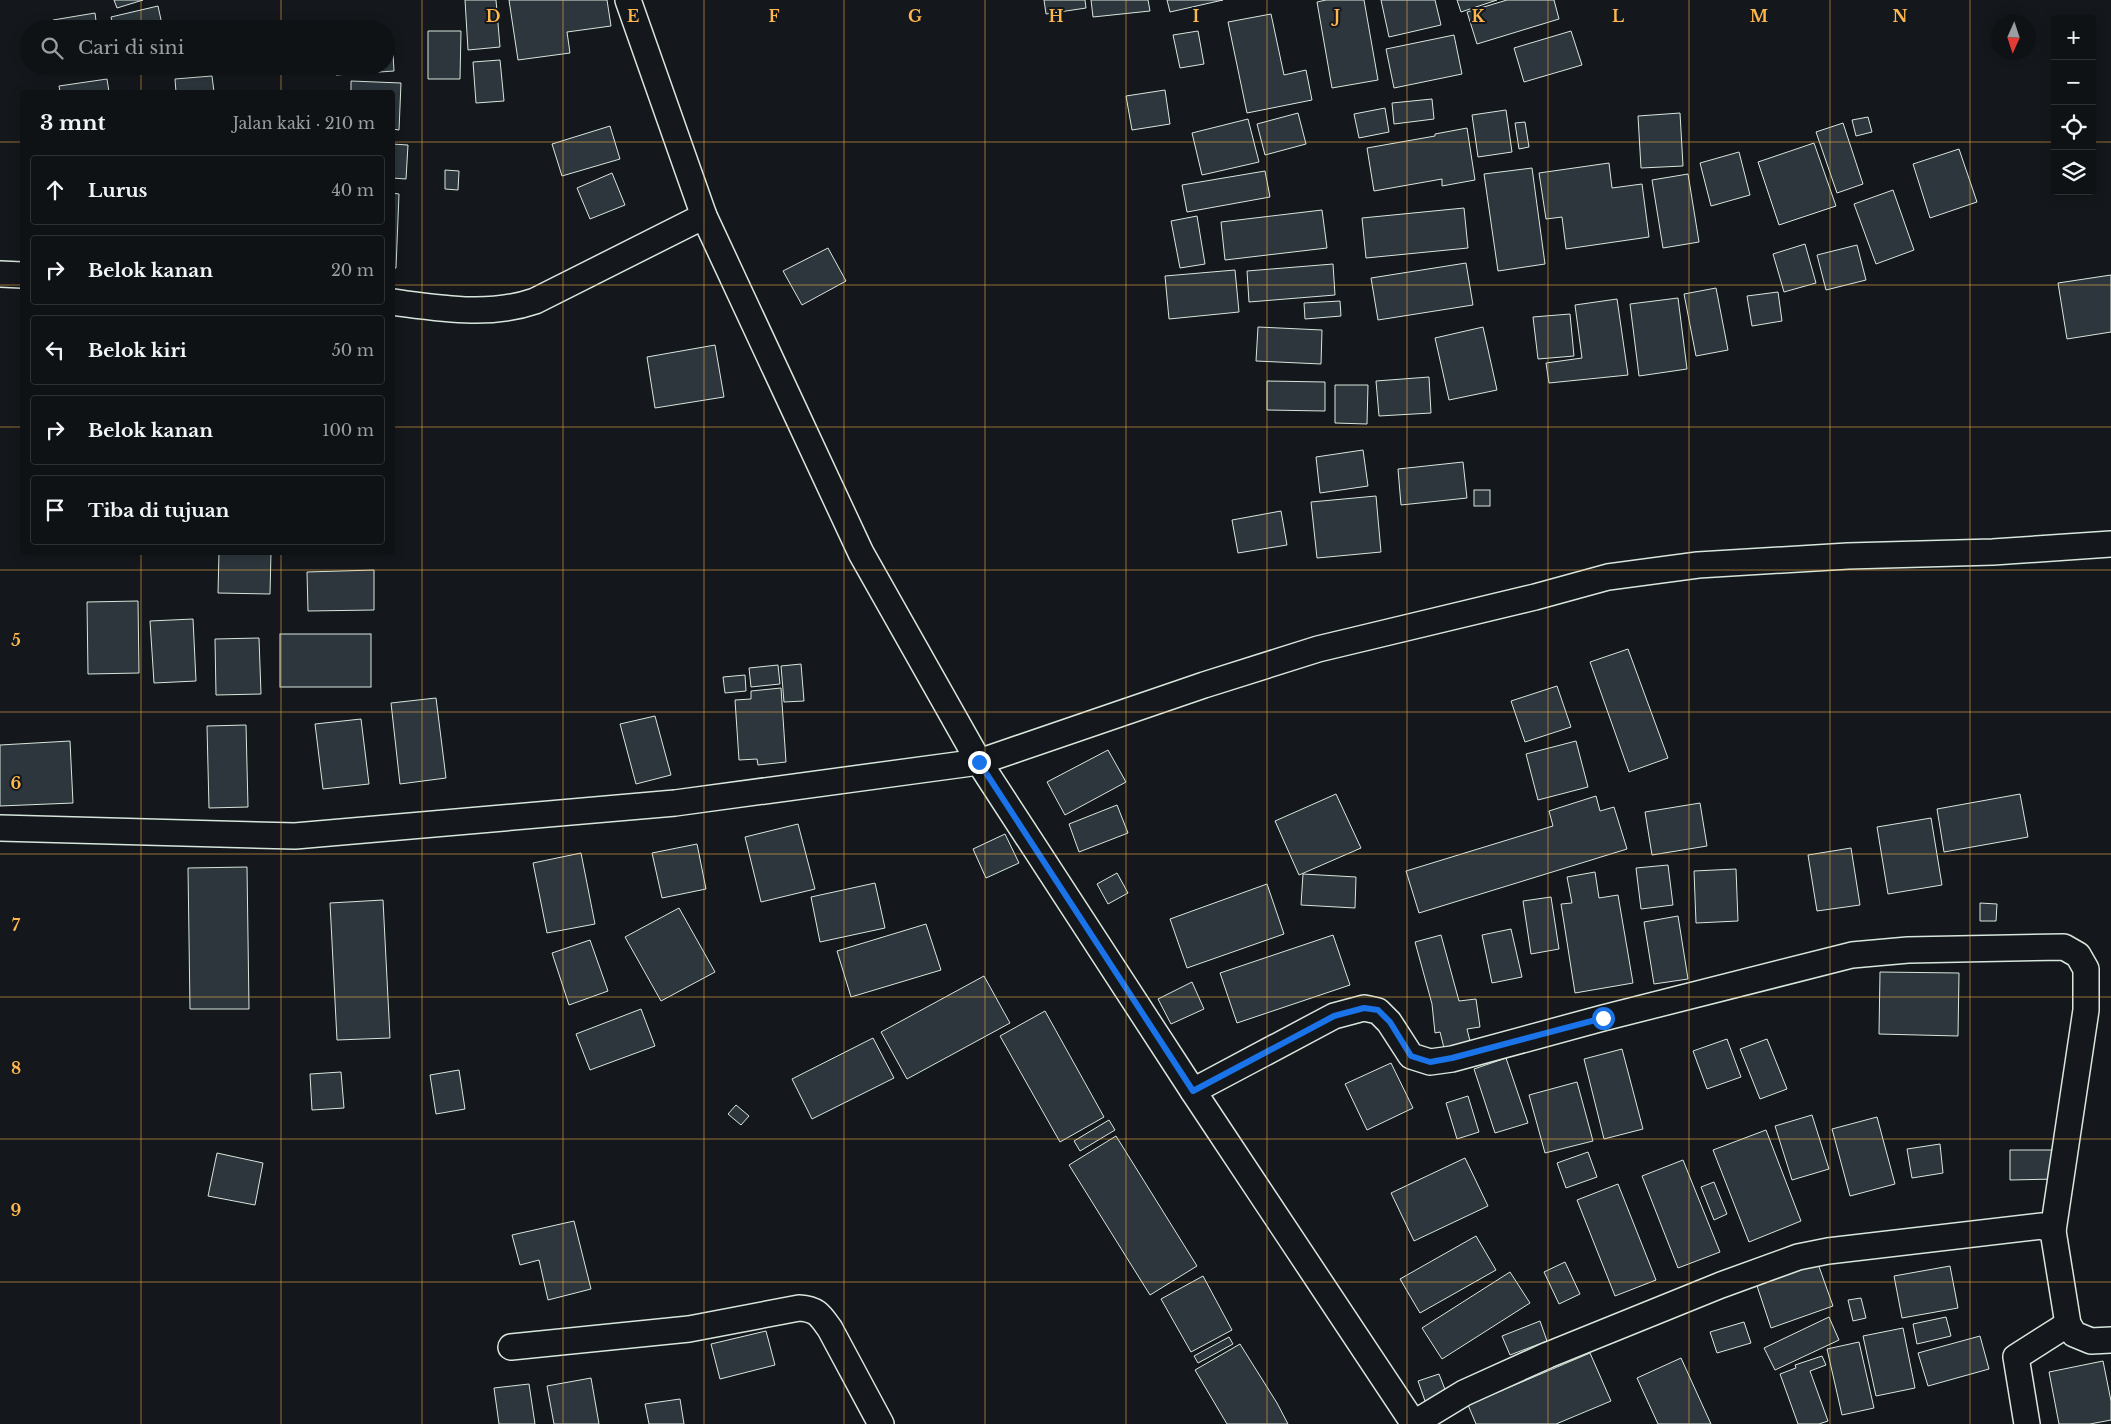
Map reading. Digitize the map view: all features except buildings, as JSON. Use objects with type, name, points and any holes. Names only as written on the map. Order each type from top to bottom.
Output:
[{"type":"street","points":[[628,0],[704,216],[861,553],[979,762],[1193,1091],[1414,1424],[1464,1393],[1548,1355],[1721,1285],[1798,1257],[1828,1251],[2042,1226],[2053,1231]]},
{"type":"street","points":[[395,302],[446,309],[514,308],[535,301],[704,216]]},
{"type":"street","points":[[0,274],[20,275]]},
{"type":"street","points":[[0,828],[295,836],[675,803],[979,762],[1204,685],[1318,649],[1535,597],[1608,577],[1698,565],[1848,556],[1993,552],[2111,544]]},
{"type":"street","points":[[1193,1091],[1334,1016],[1364,1008],[1378,1010],[1390,1022],[1411,1056],[1430,1062],[1452,1058],[1612,1015],[1852,955],[1908,950],[2064,946],[2078,955],[2086,969],[2086,1010],[2053,1231],[2068,1324],[2074,1334],[2091,1341],[2111,1340]]},
{"type":"street","points":[[511,1347],[689,1329],[799,1308],[812,1309],[822,1317],[830,1329],[881,1424]]},
{"type":"street","points":[[2028,1424],[2016,1358],[2068,1324]]},
{"type":"route","points":[[979,762],[1193,1091],[1334,1016],[1364,1008],[1378,1010],[1390,1022],[1411,1056],[1430,1062],[1452,1058],[1603,1018]]}]
